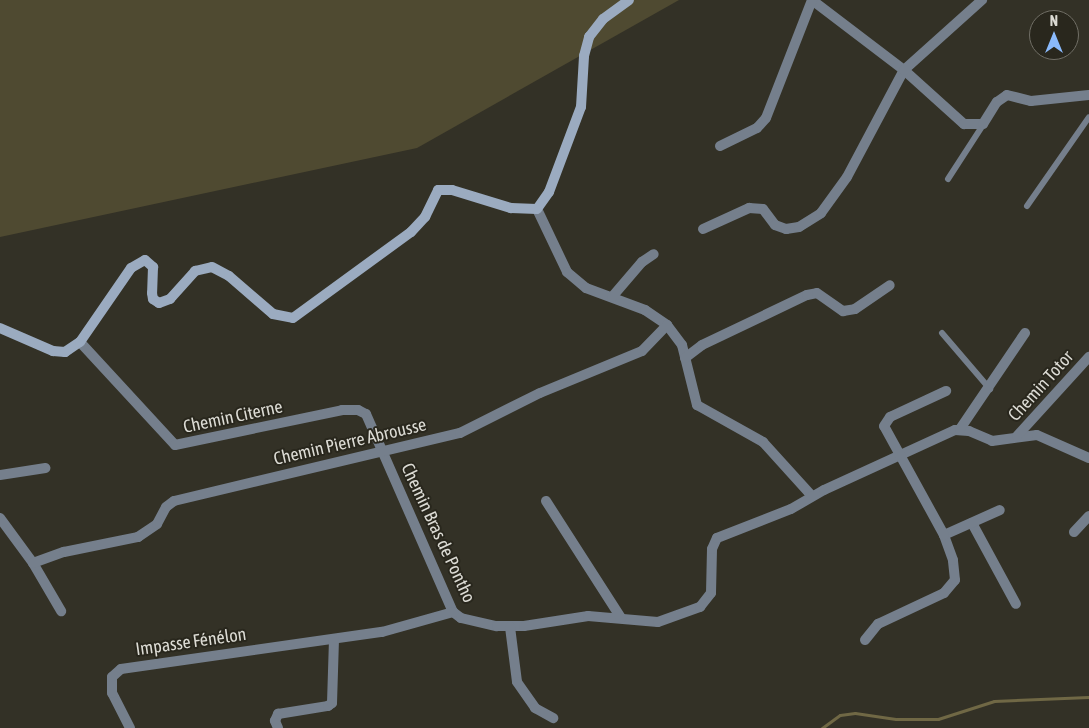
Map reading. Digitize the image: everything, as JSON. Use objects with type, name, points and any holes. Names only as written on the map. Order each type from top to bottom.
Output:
[{"type":"main road","points":[[0,328],[53,351],[65,352],[80,342],[131,268],[140,261],[149,262],[153,267],[152,292],[159,303],[170,300],[195,270],[212,267],[229,276],[273,314],[292,318],[417,227],[438,190],[452,190],[511,208],[537,209],[549,192],[581,107],[584,56],[589,37],[603,19],[629,0]]},
{"type":"street","points":[[720,146],[757,128],[766,118],[812,0],[904,70],[964,124],[978,126],[988,118],[996,102],[1007,95],[1031,101],[1089,95]]},
{"type":"street","points":[[702,229],[749,208],[763,209],[775,225],[786,229],[799,227],[821,213],[847,177],[904,70],[982,0]]},
{"type":"street","points":[[537,209],[567,272],[586,288],[646,310],[667,325],[682,345],[697,406],[763,442],[812,496],[960,429],[990,389],[1025,334]]},
{"type":"street","points":[[612,297],[642,262],[654,254]]},
{"type":"street","points":[[684,358],[702,346],[807,296],[817,293],[843,311],[855,309],[890,285]]},
{"type":"street","name":"Chemin Pierre Abrousse","points":[[33,563],[64,552],[138,537],[157,524],[166,507],[174,501],[472,428],[540,393],[642,351],[667,325]]},
{"type":"street","name":"Chemin Citerne","points":[[80,342],[175,445],[350,409],[366,414],[383,450]]},
{"type":"street","name":"Chemin Totor","points":[[1017,436],[1089,357]]},
{"type":"street","points":[[866,640],[883,621],[951,588],[954,570],[944,535],[884,428],[887,420],[946,390]]},
{"type":"street","points":[[960,429],[992,441],[1017,436],[1043,437],[1089,458]]},
{"type":"street","name":"Chemin Bras de Pontho","points":[[383,450],[454,612],[473,622],[510,627],[588,616],[658,622],[700,608],[710,593],[712,549],[717,538],[792,509],[812,496]]},
{"type":"street","points":[[0,475],[45,468]]},
{"type":"street","points":[[546,501],[621,618]]},
{"type":"street","points":[[944,535],[1000,510]]},
{"type":"street","points":[[1074,532],[1089,516]]},
{"type":"street","points":[[0,518],[33,563],[61,611]]},
{"type":"street","points":[[972,523],[1016,604]]},
{"type":"street","name":"Impasse Fénélon","points":[[130,728],[112,693],[112,677],[121,669],[334,639],[418,624],[454,612]]},
{"type":"street","points":[[510,627],[517,682],[535,708],[553,718]]},
{"type":"street","points":[[278,728],[275,721],[278,714],[328,706],[332,703],[334,639]]},
{"type":"lane","points":[[1027,206],[1089,117]]},
{"type":"lane","points":[[948,180],[988,118]]},
{"type":"lane","points":[[942,333],[990,389]]},
{"type":"shaded area","points":[[0,0],[679,0],[417,148],[0,237]]},
{"type":"waterway","points":[[822,728],[840,715],[855,713],[896,719],[938,719],[994,701],[1089,697]]}]
